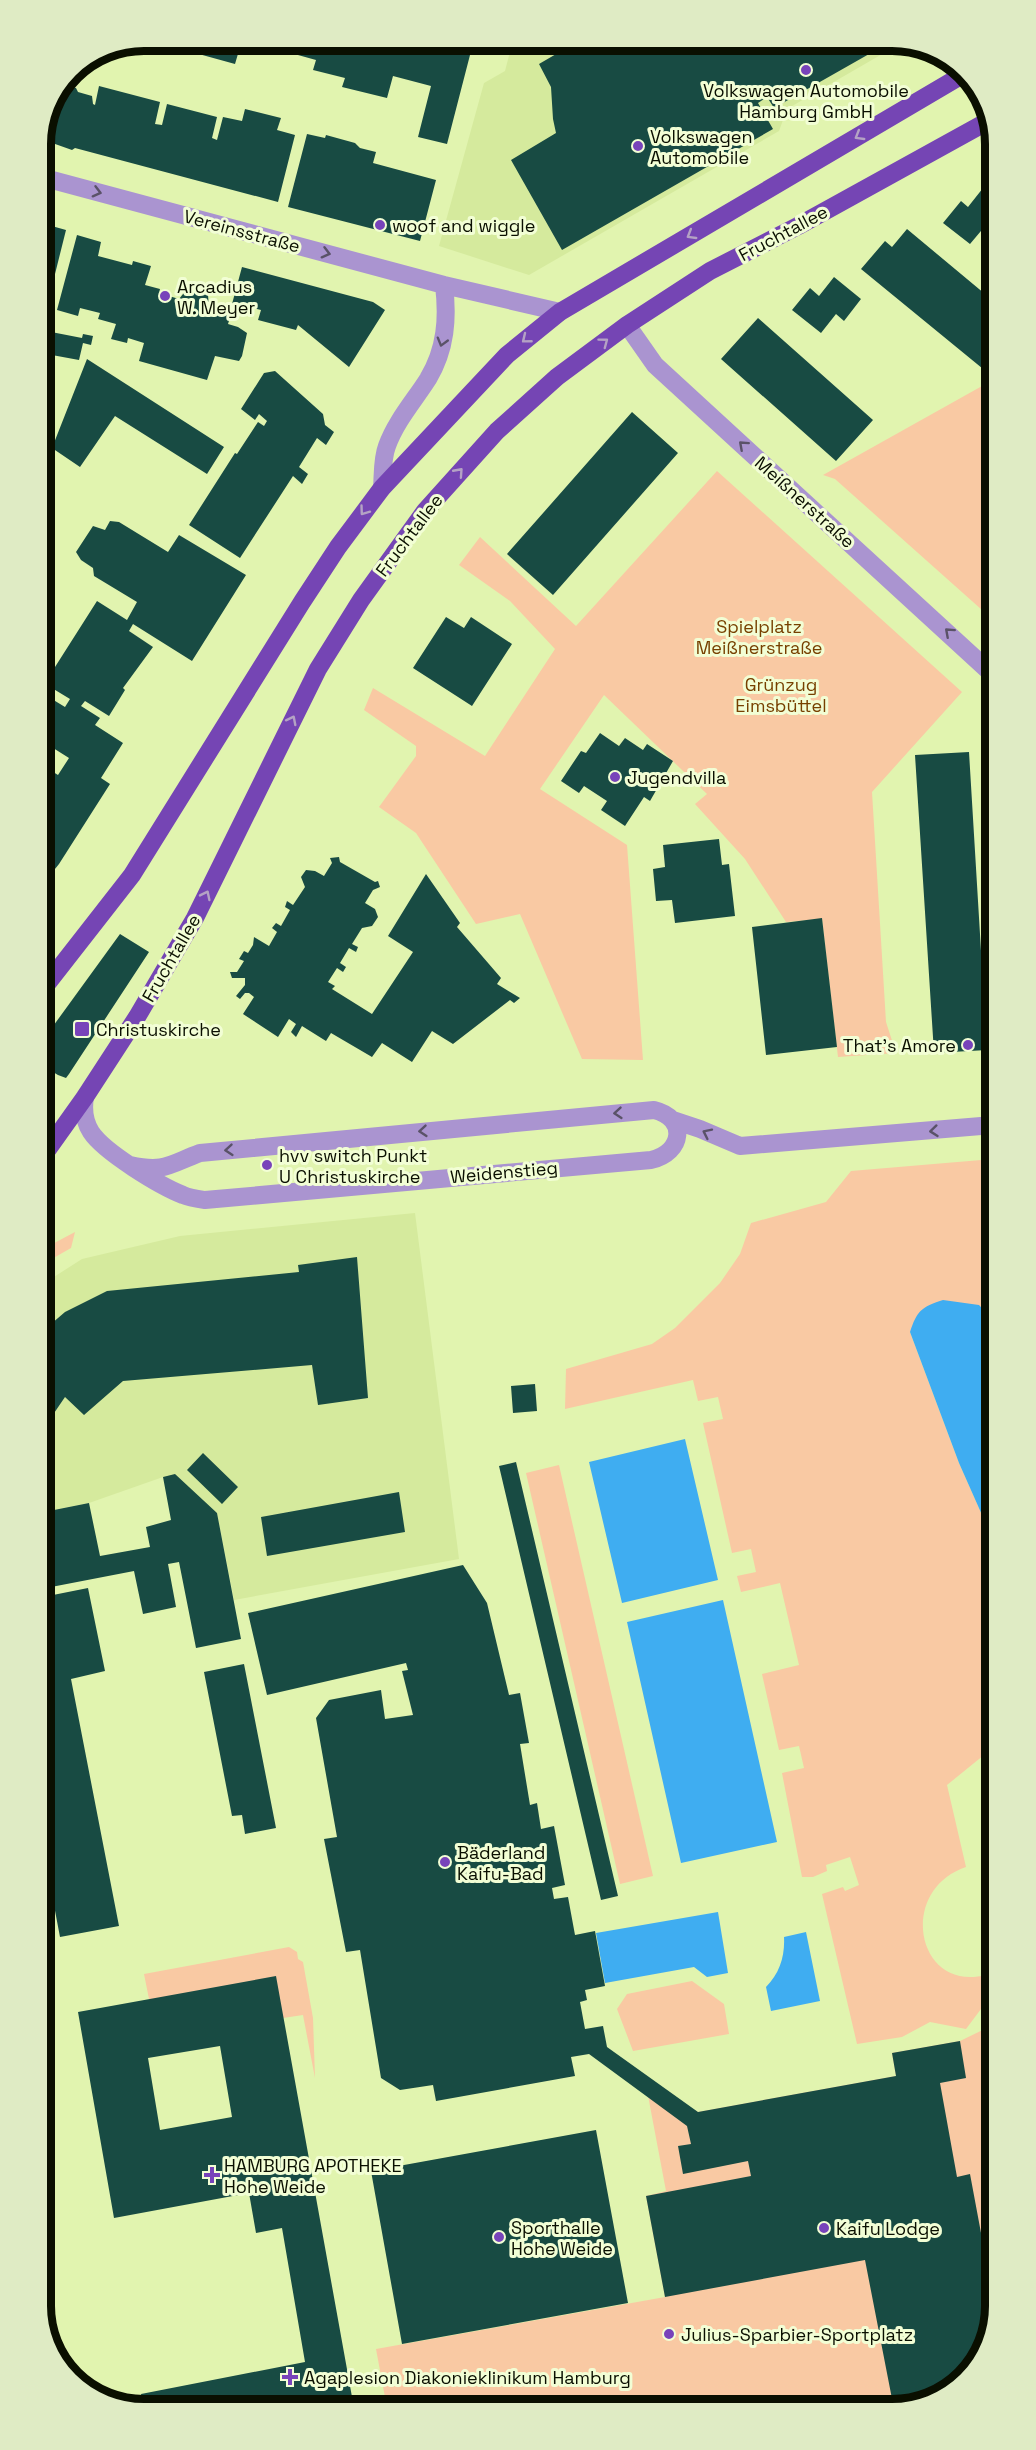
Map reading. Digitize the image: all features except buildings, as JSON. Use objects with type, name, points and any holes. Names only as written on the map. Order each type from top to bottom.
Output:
[{"type":"main road","points":[[51,979],[132,876],[338,547],[382,488],[507,355],[560,312],[958,78]]},
{"type":"main road","name":"Fruchtallee","points":[[51,1145],[137,1017],[195,918],[318,669],[361,600],[425,511],[496,431],[557,377],[627,324],[710,272],[982,124]]},
{"type":"street","name":"Vereinsstraße","points":[[51,180],[444,285],[560,312]]},
{"type":"street","points":[[382,488],[386,448],[396,424],[429,377],[444,341],[447,315],[444,285]]},
{"type":"street","name":"Meißnerstraße","points":[[627,324],[655,365],[985,667]]},
{"type":"street","name":"Weidenstieg","points":[[85,1097],[85,1120],[92,1134],[112,1152],[183,1195],[217,1199],[651,1160],[668,1154],[674,1147],[677,1133],[673,1120]]},
{"type":"street","points":[[130,1165],[148,1169],[163,1168],[200,1153],[648,1110],[662,1112],[673,1120],[740,1146],[985,1126]]},
{"type":"shaded area","name":"Volkswagen Automobile","points":[[510,51],[887,51],[787,109],[779,131],[529,275],[439,246],[484,83],[505,71]]},
{"type":"shaded area","points":[[415,1213],[459,1559],[234,1600],[217,1513],[163,1477],[89,1503],[51,1511],[51,1279],[82,1259],[180,1236]]},
{"type":"green space","points":[[985,384],[985,613],[835,479],[823,475]]},
{"type":"green space","name":"Grünzug Eimsbüttel","points":[[717,471],[962,692],[872,792],[886,1022],[896,1053],[838,1057],[822,919],[786,922],[745,859],[695,804],[707,794],[604,695],[540,789],[627,845],[643,1060],[582,1059],[520,914],[476,924],[416,833],[379,807],[416,756],[416,746],[364,710],[373,688],[485,756],[555,649],[510,601],[459,565],[480,537],[576,626]]},
{"type":"green space","points":[[985,1160],[985,1319],[910,1332],[959,1463],[985,1522],[985,1757],[984,1755],[947,1785],[966,1867],[944,1879],[930,1896],[924,1916],[924,1936],[931,1955],[944,1969],[962,1976],[985,1975],[985,2004],[966,2029],[930,2022],[902,2037],[857,2044],[822,1894],[843,1887],[845,1891],[859,1885],[850,1857],[826,1865],[827,1871],[813,1877],[802,1877],[782,1773],[804,1768],[799,1746],[779,1750],[762,1674],[799,1665],[780,1583],[741,1592],[737,1576],[756,1572],[751,1549],[732,1553],[703,1423],[723,1419],[718,1397],[698,1401],[693,1380],[565,1409],[566,1369],[652,1344],[675,1328],[720,1283],[740,1254],[751,1223],[826,1202],[851,1171]]},
{"type":"green space","points":[[75,1232],[71,1248],[51,1259],[51,1245]]},
{"type":"green space","points":[[559,1465],[653,1876],[620,1884],[526,1473]]},
{"type":"green space","points":[[289,1947],[297,1952],[298,1959],[303,1962],[313,2018],[315,2078],[303,2015],[283,2018],[149,1999],[144,1974]]},
{"type":"green space","points":[[692,1981],[724,2004],[729,2034],[633,2051],[617,2009],[627,1994]]},
{"type":"green space","name":"Kaifu Lodge","points":[[985,2029],[985,2306],[980,2336],[972,2352],[958,2372],[948,2380],[922,2394],[892,2399],[385,2399],[376,2349],[665,2297],[646,2196],[666,2191],[646,2085],[698,2112],[896,2076],[892,2053],[960,2041]]},
{"type":"water","points":[[943,1300],[979,1305],[985,1311],[985,1522],[959,1463],[910,1332],[915,1319],[930,1305]]},
{"type":"water","points":[[685,1439],[718,1580],[622,1603],[589,1462]]},
{"type":"water","points":[[723,1600],[777,1842],[681,1863],[627,1622]]},
{"type":"water","points":[[718,1912],[728,1973],[707,1977],[694,1967],[605,1983],[596,1933]]},
{"type":"water","points":[[806,1932],[820,2001],[771,2011],[766,1987],[781,1964],[784,1937]]},
{"type":"place","name":"Volkswagen Automobile Hamburg GmbH","points":[[806,70]]},
{"type":"place","name":"Volkswagen Automobile","points":[[638,146]]},
{"type":"place","name":"woof and wiggle","points":[[380,225]]},
{"type":"place","name":"Arcadius W. Meyer","points":[[165,296]]},
{"type":"place","name":"Jugendvilla","points":[[615,777]]},
{"type":"place","name":"Christuskirche","points":[[82,1029]]},
{"type":"place","name":"That's Amore","points":[[968,1045]]},
{"type":"place","name":"hvv switch Punkt U Christuskirche","points":[[267,1165]]},
{"type":"place","name":"Bäderland Kaifu-Bad","points":[[445,1862]]},
{"type":"place","name":"HAMBURG APOTHEKE Hohe Weide","points":[[212,2175]]},
{"type":"place","name":"Kaifu Lodge","points":[[824,2228]]},
{"type":"place","name":"Sporthalle Hohe Weide","points":[[499,2237]]},
{"type":"place","name":"Julius-Sparbier-Sportplatz","points":[[669,2334]]},
{"type":"place","name":"Agaplesion Diakonieklinikum Hamburg","points":[[290,2377]]},
{"type":"park label","name":"Spielplatz Meißnerstraße","points":[[759,636]]}]
